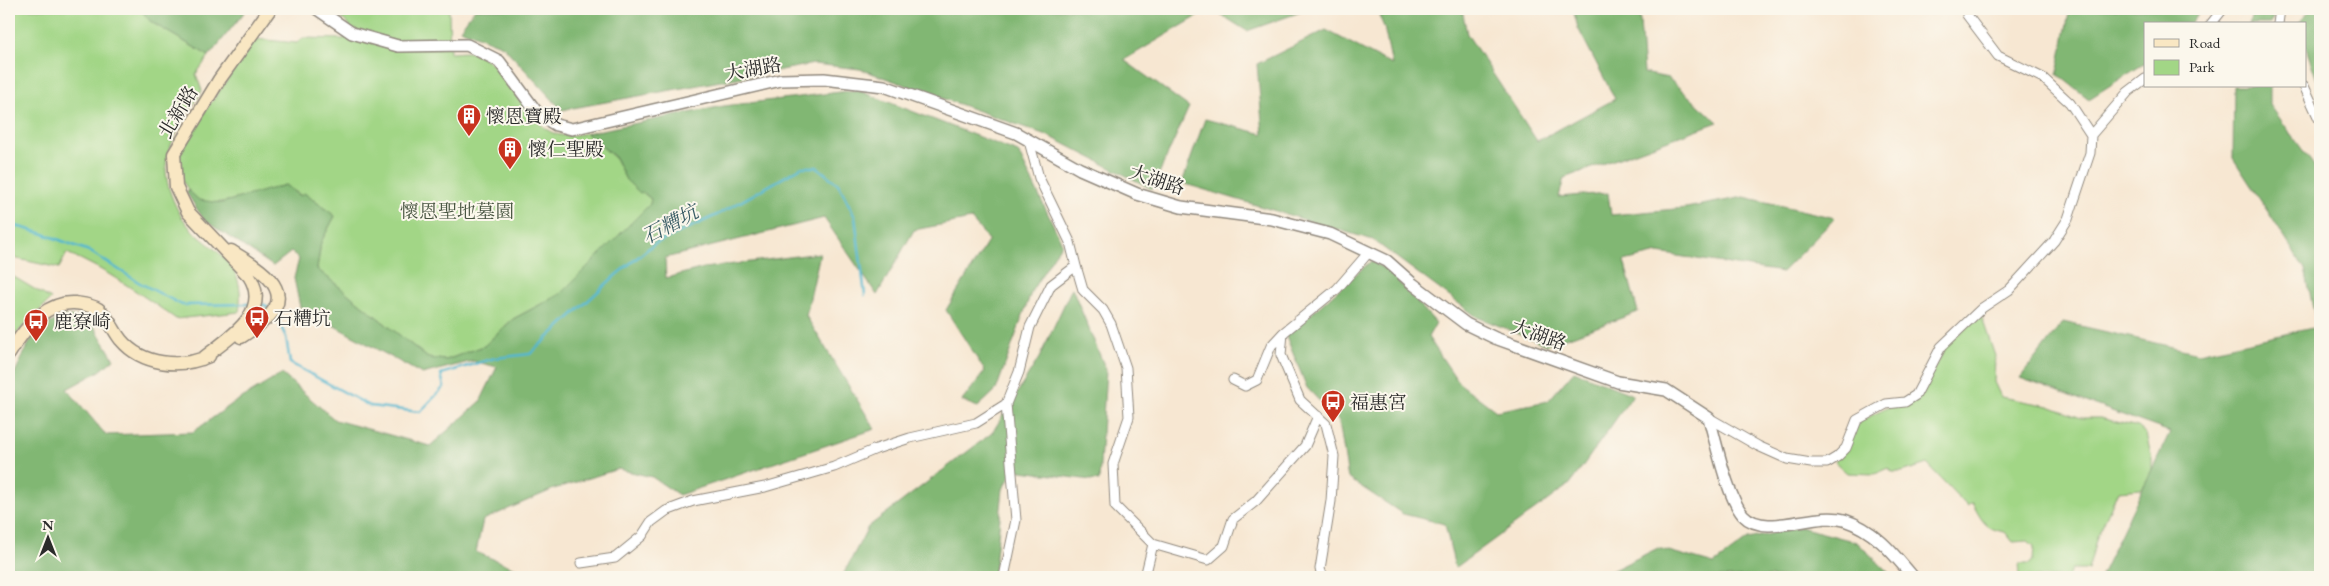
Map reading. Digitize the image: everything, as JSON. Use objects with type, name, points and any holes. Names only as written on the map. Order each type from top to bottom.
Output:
[{"type":"main road","name":"北新路","points":[[213,240],[188,212],[176,187],[174,154],[219,80],[270,9]]},
{"type":"main road","points":[[202,359],[246,324],[256,299],[255,285],[249,276],[213,240]]},
{"type":"main road","points":[[9,354],[20,336],[48,308],[64,302],[83,304],[98,309],[121,339],[137,355],[159,362],[182,364],[202,359],[224,349],[270,315],[277,301],[276,287],[267,275],[213,240]]},
{"type":"street","name":"大湖路","points":[[317,9],[352,33],[398,46],[467,45],[499,61],[538,114],[556,124],[572,129],[748,86],[782,80],[824,78],[884,86],[1016,133],[1080,169],[1137,194],[1181,207],[1272,219],[1330,234],[1387,261],[1412,284],[1466,324],[1495,338],[1618,382],[1666,390],[1709,418]]},
{"type":"street","points":[[2213,22],[2223,9]]},
{"type":"street","points":[[2278,22],[2280,9]]},
{"type":"street","points":[[1709,418],[1758,446],[1787,459],[1811,463],[1827,463],[1837,458],[1846,448],[1857,420],[1886,404],[1906,402],[1916,396],[1941,347],[1958,328],[1982,308],[2009,290],[2054,241],[2068,219],[2090,153],[2091,136],[2070,103],[2043,78],[1998,56],[1968,15]]},
{"type":"street","points":[[2091,136],[2128,92],[2144,80]]},
{"type":"street","points":[[2305,88],[2320,121]]},
{"type":"street","points":[[1029,141],[1039,178],[1070,242],[1083,290],[1104,310],[1111,324],[1126,368],[1129,417],[1113,464],[1115,506],[1153,544],[1208,560],[1224,546],[1233,519],[1256,501],[1305,446],[1318,416]]},
{"type":"street","points":[[1234,380],[1245,386],[1257,380],[1272,346],[1283,333],[1337,289],[1369,252]]},
{"type":"street","points":[[1004,577],[1016,520],[1006,404],[1019,372],[1030,327],[1051,285],[1076,266]]},
{"type":"street","points":[[1283,333],[1281,355],[1300,400],[1326,424],[1334,456],[1330,501],[1320,569],[1323,577]]},
{"type":"street","points":[[582,562],[614,558],[642,536],[651,522],[675,508],[693,501],[773,485],[834,467],[876,449],[910,438],[976,423],[1006,404]]},
{"type":"street","points":[[1709,418],[1728,485],[1744,515],[1755,522],[1780,524],[1822,518],[1842,519],[1862,527],[1882,540],[1913,577]]},
{"type":"street","points":[[1145,577],[1153,544]]},
{"type":"green space","points":[[9,9],[140,9],[151,22],[209,56],[196,74],[202,91],[169,150],[166,167],[168,186],[175,205],[185,222],[233,268],[240,289],[239,312],[176,319],[110,275],[67,253],[59,268],[9,257]]},
{"type":"green space","points":[[140,9],[247,9],[209,56],[151,22]]},
{"type":"green space","name":"懷恩聖地墓園","points":[[329,9],[449,10],[450,53],[471,52],[487,60],[499,70],[536,120],[545,129],[564,135],[586,133],[615,158],[626,180],[651,199],[650,204],[560,294],[513,319],[484,346],[446,360],[428,358],[317,269],[321,242],[335,216],[304,193],[302,196],[285,185],[227,201],[205,202],[197,199],[190,192],[175,167],[182,144],[256,39],[297,43],[303,38],[344,39],[350,25]]},
{"type":"green space","points":[[475,9],[1210,9],[1124,60],[1189,107],[1152,189],[1049,136],[860,69],[814,64],[562,110],[503,46],[460,29]]},
{"type":"green space","points":[[1212,9],[1309,9],[1247,31]]},
{"type":"green space","points":[[1376,9],[1462,9],[1467,34],[1537,141],[1615,99],[1578,28],[1573,9],[1639,9],[1644,73],[1668,78],[1718,122],[1564,178],[1559,197],[1608,193],[1611,215],[1686,208],[1744,197],[1835,218],[1782,272],[1658,253],[1624,261],[1638,312],[1547,345],[1477,317],[1373,240],[1182,183],[1205,119],[1263,134],[1257,64],[1326,30],[1392,65],[1384,27]]},
{"type":"green space","points":[[2057,9],[2201,9],[2192,22],[2144,22],[2144,64],[2089,99],[2057,74],[2069,13]]},
{"type":"green space","points":[[2256,9],[2277,9],[2271,22],[2250,22]]},
{"type":"green space","points":[[2311,9],[2320,9],[2320,89],[2306,48],[2306,22],[2300,22]]},
{"type":"green space","points":[[2234,88],[2270,88],[2270,105],[2320,174],[2320,577],[2100,577],[2170,432],[2020,378],[2063,322],[2199,353],[2317,327],[2305,269],[2233,158]]},
{"type":"green space","points":[[857,90],[1018,152],[1062,243],[1032,290],[996,390],[978,407],[962,401],[985,371],[946,310],[989,240],[971,219],[914,230],[877,295],[824,218],[665,258],[666,278],[704,268],[820,253],[806,316],[875,429],[679,495],[652,477],[618,469],[554,489],[483,520],[476,552],[537,577],[9,577],[9,385],[30,341],[43,327],[64,316],[89,318],[114,359],[100,371],[67,389],[106,435],[193,432],[232,404],[282,374],[335,420],[430,446],[480,402],[497,367],[473,361],[422,374],[300,307],[294,278],[299,259],[291,252],[273,266],[204,220],[186,192],[188,190],[199,200],[221,203],[285,185],[301,196],[304,193],[335,216],[321,242],[317,269],[428,358],[446,360],[484,346],[513,319],[560,294],[650,204],[651,199],[644,193],[640,193],[626,180],[615,157],[586,133],[724,106]]},
{"type":"green space","points":[[1371,261],[1390,272],[1436,323],[1428,337],[1459,383],[1496,411],[1548,401],[1574,371],[1633,395],[1570,484],[1455,568],[1445,524],[1403,514],[1348,478],[1339,421],[1307,388],[1286,336]]},
{"type":"green space","points":[[9,274],[51,299],[15,335],[9,346]]},
{"type":"green space","points":[[1072,288],[1106,370],[1099,481],[1014,470],[1003,489],[994,575],[990,577],[842,577],[868,527],[992,433],[1039,358]]},
{"type":"green space","points":[[1981,315],[1995,356],[1994,382],[2001,397],[2049,406],[2081,418],[2100,418],[2138,427],[2146,434],[2152,459],[2152,475],[2141,489],[2118,491],[2097,537],[2088,570],[2071,570],[2068,577],[2020,577],[2019,564],[2030,564],[2033,560],[2034,546],[2028,541],[2013,542],[2005,532],[1992,529],[1984,523],[1972,503],[1967,506],[1927,464],[1902,472],[1892,472],[1889,468],[1875,474],[1847,473],[1835,462],[1860,421],[1889,407],[1907,406],[1918,397],[1949,342]]},
{"type":"green space","points":[[1800,527],[1857,542],[1893,577],[1599,577],[1658,548],[1714,564],[1748,539]]},
{"type":"waterway","name":"石糟坑","points":[[275,315],[286,337],[290,363],[370,406],[420,412],[444,387],[441,374],[495,358],[530,354],[616,275],[654,244],[717,215],[802,167],[817,167],[839,185],[855,217],[865,295]]},
{"type":"waterway","name":"石糟坑","points":[[9,224],[41,233],[89,251],[140,283],[182,305],[251,304]]},
{"type":"waterway","name":"石糟坑","points":[[259,304],[265,305],[269,309]]},
{"type":"place","name":"懷恩寶殿","points":[[469,137]]},
{"type":"place","name":"懷仁聖殿","points":[[510,170]]},
{"type":"place","name":"石糟坑","points":[[257,339]]},
{"type":"place","name":"鹿寮崎","points":[[36,342]]},
{"type":"place","name":"福惠宮","points":[[1333,423]]}]
